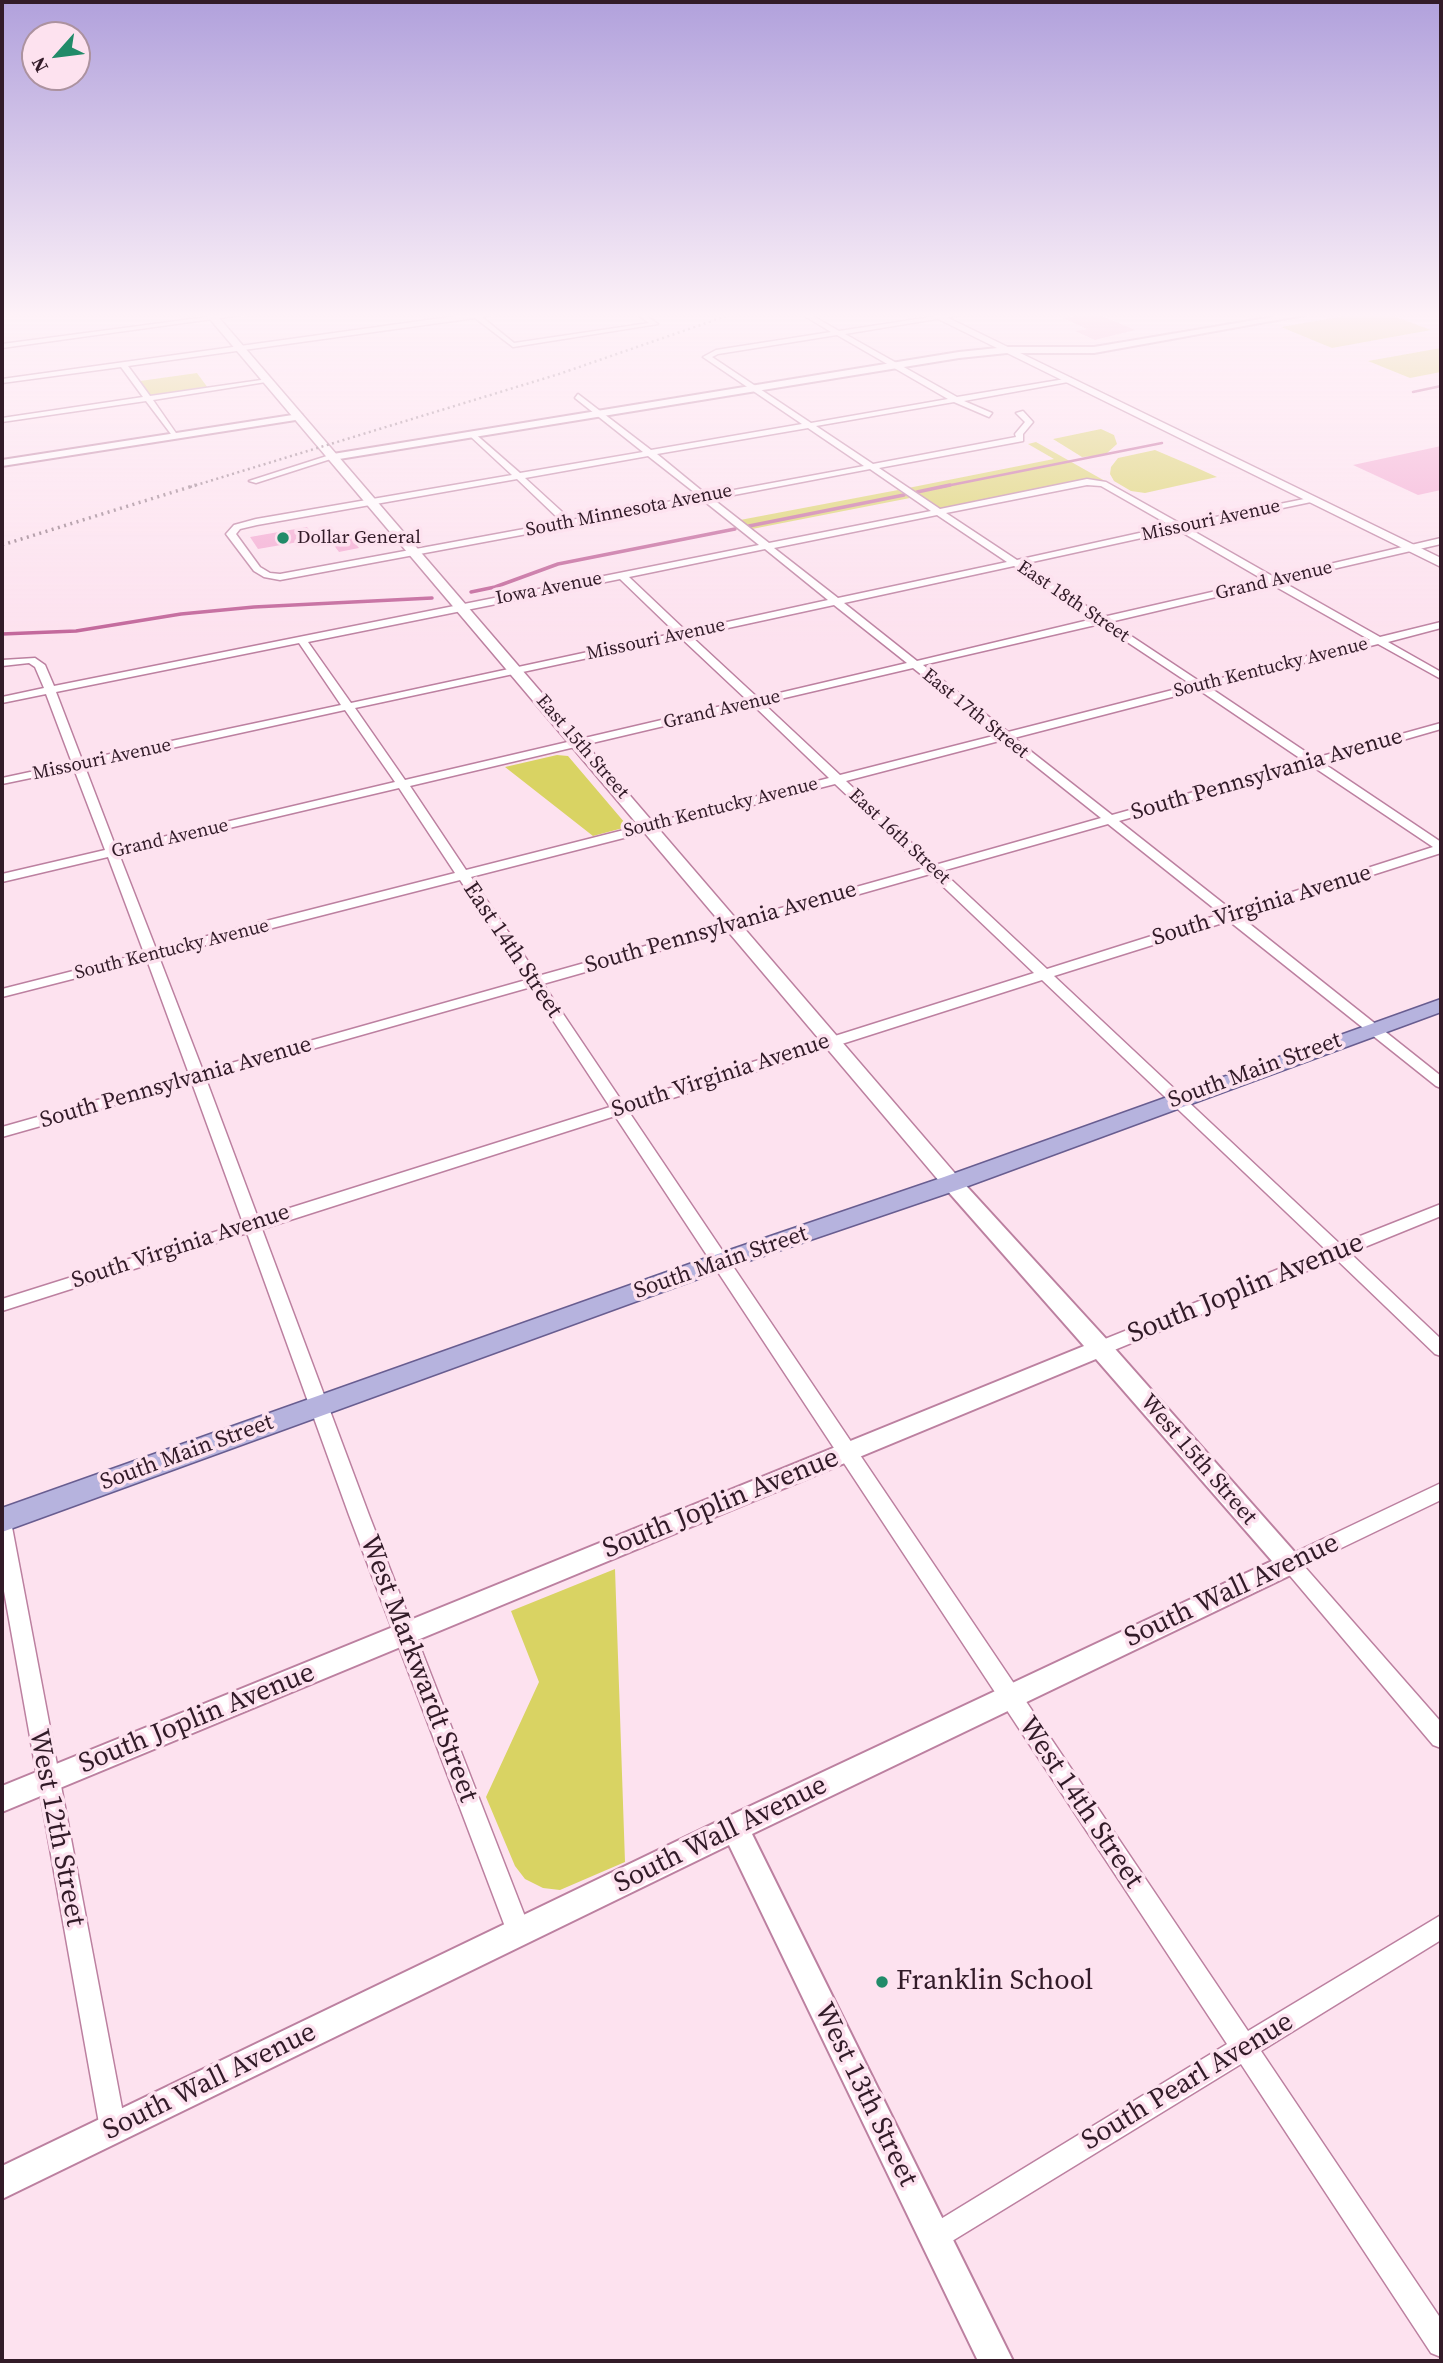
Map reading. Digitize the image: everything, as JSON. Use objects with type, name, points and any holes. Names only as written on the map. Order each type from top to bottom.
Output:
[{"type":"main road","name":"East 15th Street","points":[[304,422],[952,1183]]},
{"type":"main road","points":[[1154,422],[1441,563]]},
{"type":"main road","name":"South Main Street","points":[[2,1520],[720,1262],[952,1183],[1441,1005]]},
{"type":"street","points":[[164,422],[174,436]]},
{"type":"street","points":[[2,463],[264,422]]},
{"type":"street","points":[[253,481],[334,457],[550,422]]},
{"type":"street","name":"East 17th Street","points":[[610,422],[1441,1083]]},
{"type":"street","name":"East 18th Street","points":[[802,422],[1441,848]]},
{"type":"street","points":[[372,502],[829,422]]},
{"type":"street","name":"South Minnesota Avenue","points":[[372,502],[240,526],[231,536],[257,569],[267,575],[280,577],[1020,439],[1019,434],[1029,422]]},
{"type":"street","points":[[473,435],[569,523]]},
{"type":"street","name":"Iowa Avenue","points":[[2,700],[1087,482],[1096,482],[1180,528]]},
{"type":"street","name":"Missouri Avenue","points":[[2,781],[1311,499]]},
{"type":"street","points":[[1180,528],[1441,676]]},
{"type":"street","name":"Grand Avenue","points":[[2,878],[1441,541]]},
{"type":"street","name":"East 16th Street","points":[[621,575],[1441,1349]]},
{"type":"street","name":"South Kentucky Avenue","points":[[2,993],[1441,625]]},
{"type":"street","name":"East 14th Street","points":[[302,639],[350,706],[720,1262]]},
{"type":"street","name":"West Markwardt Street","points":[[2,663],[31,660],[39,663],[198,1076],[318,1406],[519,1932]]},
{"type":"street","name":"South Pennsylvania Avenue","points":[[2,1132],[1441,726]]},
{"type":"street","name":"South Virginia Avenue","points":[[2,1305],[1441,848]]},
{"type":"street","name":"West 15th Street","points":[[952,1183],[1101,1348],[1441,1738]]},
{"type":"street","name":"South Joplin Avenue","points":[[2,1799],[1441,1210]]},
{"type":"street","name":"West 14th Street","points":[[720,1262],[1441,2343]]},
{"type":"street","name":"South Wall Avenue","points":[[2,2183],[735,1828],[1441,1491]]},
{"type":"street","name":"West 12th Street","points":[[2,1527],[113,2129]]},
{"type":"street","name":"West 13th Street","points":[[735,1828],[996,2361]]},
{"type":"street","name":"South Pearl Avenue","points":[[935,2237],[1441,1927]]},
{"type":"shaded area","points":[[1101,429],[1114,435],[1117,444],[1107,453],[1097,456],[1082,457],[1053,439]]},
{"type":"shaded area","points":[[1036,442],[1105,481],[1085,481],[945,509],[908,488],[1054,459],[1028,444]]},
{"type":"shaded area","points":[[1155,450],[1217,477],[1145,493],[1131,491],[1114,481],[1110,474],[1111,467],[1118,458]]},
{"type":"shaded area","points":[[898,490],[910,498],[752,529],[740,520]]},
{"type":"shaded area","points":[[557,755],[568,756],[625,823],[621,825],[623,828],[593,836],[505,767]]},
{"type":"shaded area","points":[[615,1569],[625,1862],[560,1890],[543,1888],[525,1879],[515,1866],[486,1797],[539,1682],[511,1611]]},
{"type":"building","points":[[1441,446],[1441,490],[1418,495],[1353,465]]},
{"type":"building","name":"Dollar General","points":[[307,527],[316,539],[258,549],[250,537]]},
{"type":"building","points":[[350,536],[359,548],[339,552],[330,540]]},
{"type":"waterway","points":[[941,487],[1162,443]]},
{"type":"waterway","points":[[917,492],[950,485]]},
{"type":"waterway","points":[[749,526],[904,495]]},
{"type":"waterway","points":[[471,592],[495,587],[558,564],[735,529]]},
{"type":"waterway","points":[[2,634],[76,631],[181,614],[254,607],[432,598]]},
{"type":"railway","points":[[190,487],[401,422]]},
{"type":"railway","points":[[2,545],[196,485]]},
{"type":"place","name":"Dollar General","points":[[283,538]]},
{"type":"place","name":"Franklin School","points":[[882,1982]]}]
